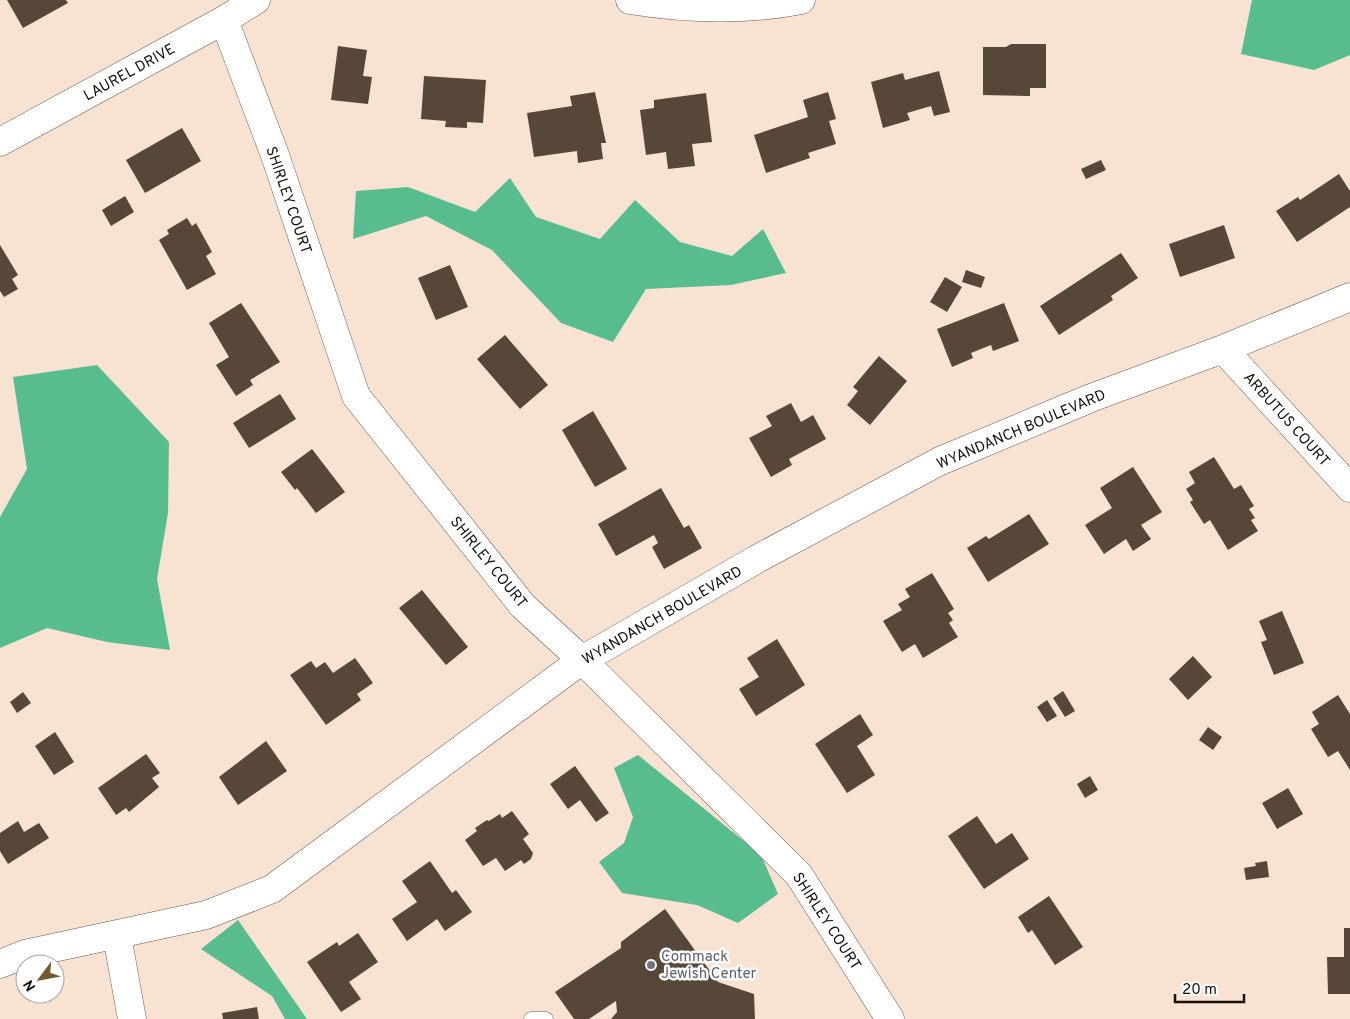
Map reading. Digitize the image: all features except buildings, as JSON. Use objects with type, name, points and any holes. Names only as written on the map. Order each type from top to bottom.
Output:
[{"type":"street","name":"LAUREL DRIVE","points":[[0,142],[224,20],[256,0]]},
{"type":"street","points":[[630,0],[667,6],[770,6],[801,0]]},
{"type":"street","name":"SHIRLEY COURT","points":[[224,20],[276,158],[356,396],[523,606],[582,660],[799,875],[890,1019]]},
{"type":"street","name":"WYANDANCH BOULEVARD","points":[[0,964],[25,954],[117,936],[206,915],[272,889],[582,660],[758,559],[940,461],[1091,398],[1223,350],[1350,297]]},
{"type":"street","name":"ARBUTUS COURT","points":[[1223,350],[1350,488]]},
{"type":"street","points":[[117,936],[132,1019]]},
{"type":"lane","points":[[531,1019],[546,1019]]},
{"type":"green space","points":[[1252,0],[1350,0],[1350,55],[1314,70],[1241,54]]},
{"type":"green space","points":[[510,178],[536,217],[600,239],[635,200],[680,242],[732,256],[763,229],[786,273],[731,285],[646,289],[613,342],[561,323],[492,250],[426,216],[353,239],[356,191],[408,187],[475,212]]},
{"type":"green space","points":[[97,365],[169,442],[168,513],[157,579],[170,650],[107,642],[47,628],[0,648],[0,517],[27,469],[13,377]]},
{"type":"green space","points":[[638,755],[761,855],[778,894],[738,923],[697,905],[622,893],[599,862],[624,843],[633,817],[614,768]]},
{"type":"green space","points":[[238,920],[307,1019],[285,1019],[272,996],[201,949]]},
{"type":"place","name":"Commack Jewish Center","points":[[651,965]]}]
